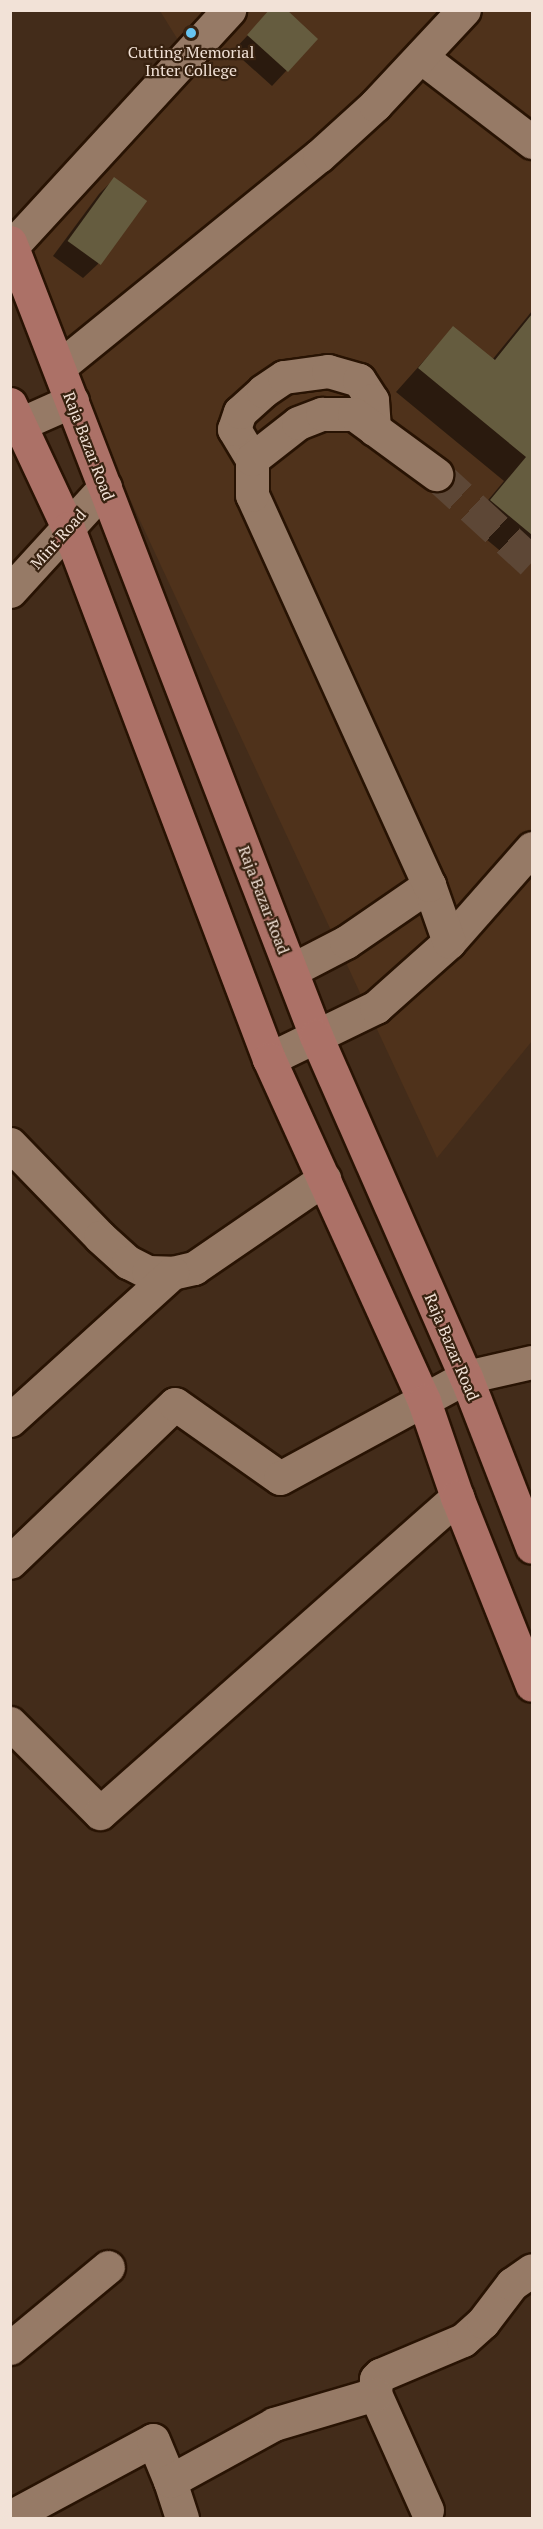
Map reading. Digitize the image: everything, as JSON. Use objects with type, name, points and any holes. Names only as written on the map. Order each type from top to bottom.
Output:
[{"type":"main road","name":"Raja Bazar Road","points":[[11,244],[316,1036],[466,1377],[532,1547]]},
{"type":"main road","points":[[14,414],[68,528],[269,1059],[424,1401],[457,1497],[532,1685]]},
{"type":"street","points":[[11,244],[229,10]]},
{"type":"street","points":[[59,367],[319,156],[375,105],[464,10]]},
{"type":"street","points":[[421,57],[532,142]]},
{"type":"street","points":[[374,429],[372,400],[359,380],[328,371],[284,377],[263,391],[240,412],[234,429],[252,459],[252,495],[429,885],[448,942]]},
{"type":"street","points":[[14,414],[72,400]]},
{"type":"street","points":[[252,459],[298,423],[322,414],[354,414],[436,474]]},
{"type":"street","name":"Mint Road","points":[[10,591],[105,487]]},
{"type":"street","points":[[269,1059],[376,1007],[448,942],[532,848]]},
{"type":"street","points":[[292,970],[346,942],[429,885]]},
{"type":"street","points":[[10,1144],[100,1237],[128,1262],[148,1272],[172,1273],[194,1268],[324,1179]]},
{"type":"street","points":[[10,1420],[172,1273]]},
{"type":"street","points":[[10,1562],[175,1404],[280,1478],[466,1377],[532,1362]]},
{"type":"street","points":[[10,1723],[100,1813],[457,1497]]},
{"type":"street","points":[[10,2348],[108,2267]]},
{"type":"street","points":[[427,2510],[373,2386],[380,2375],[449,2348],[472,2334],[503,2294],[532,2270]]},
{"type":"street","points":[[170,2481],[274,2424],[375,2394]]},
{"type":"street","points":[[10,2517],[153,2440],[182,2518]]},
{"type":"shaded area","name":"Cutting Memorial Inter College","points":[[160,11],[229,11],[188,56]]},
{"type":"shaded area","points":[[237,11],[532,11],[532,1041],[437,1158],[12,246]]},
{"type":"building","points":[[269,10],[287,10],[318,39],[288,72],[247,35]]},
{"type":"building","points":[[114,177],[147,201],[101,265],[68,241]]},
{"type":"building","points":[[532,314],[532,535],[490,500],[526,457],[418,368],[453,326],[495,360]]},
{"type":"tunnel","points":[[436,474],[532,562]]},
{"type":"place","name":"Cutting Memorial Inter College","points":[[191,33]]}]
